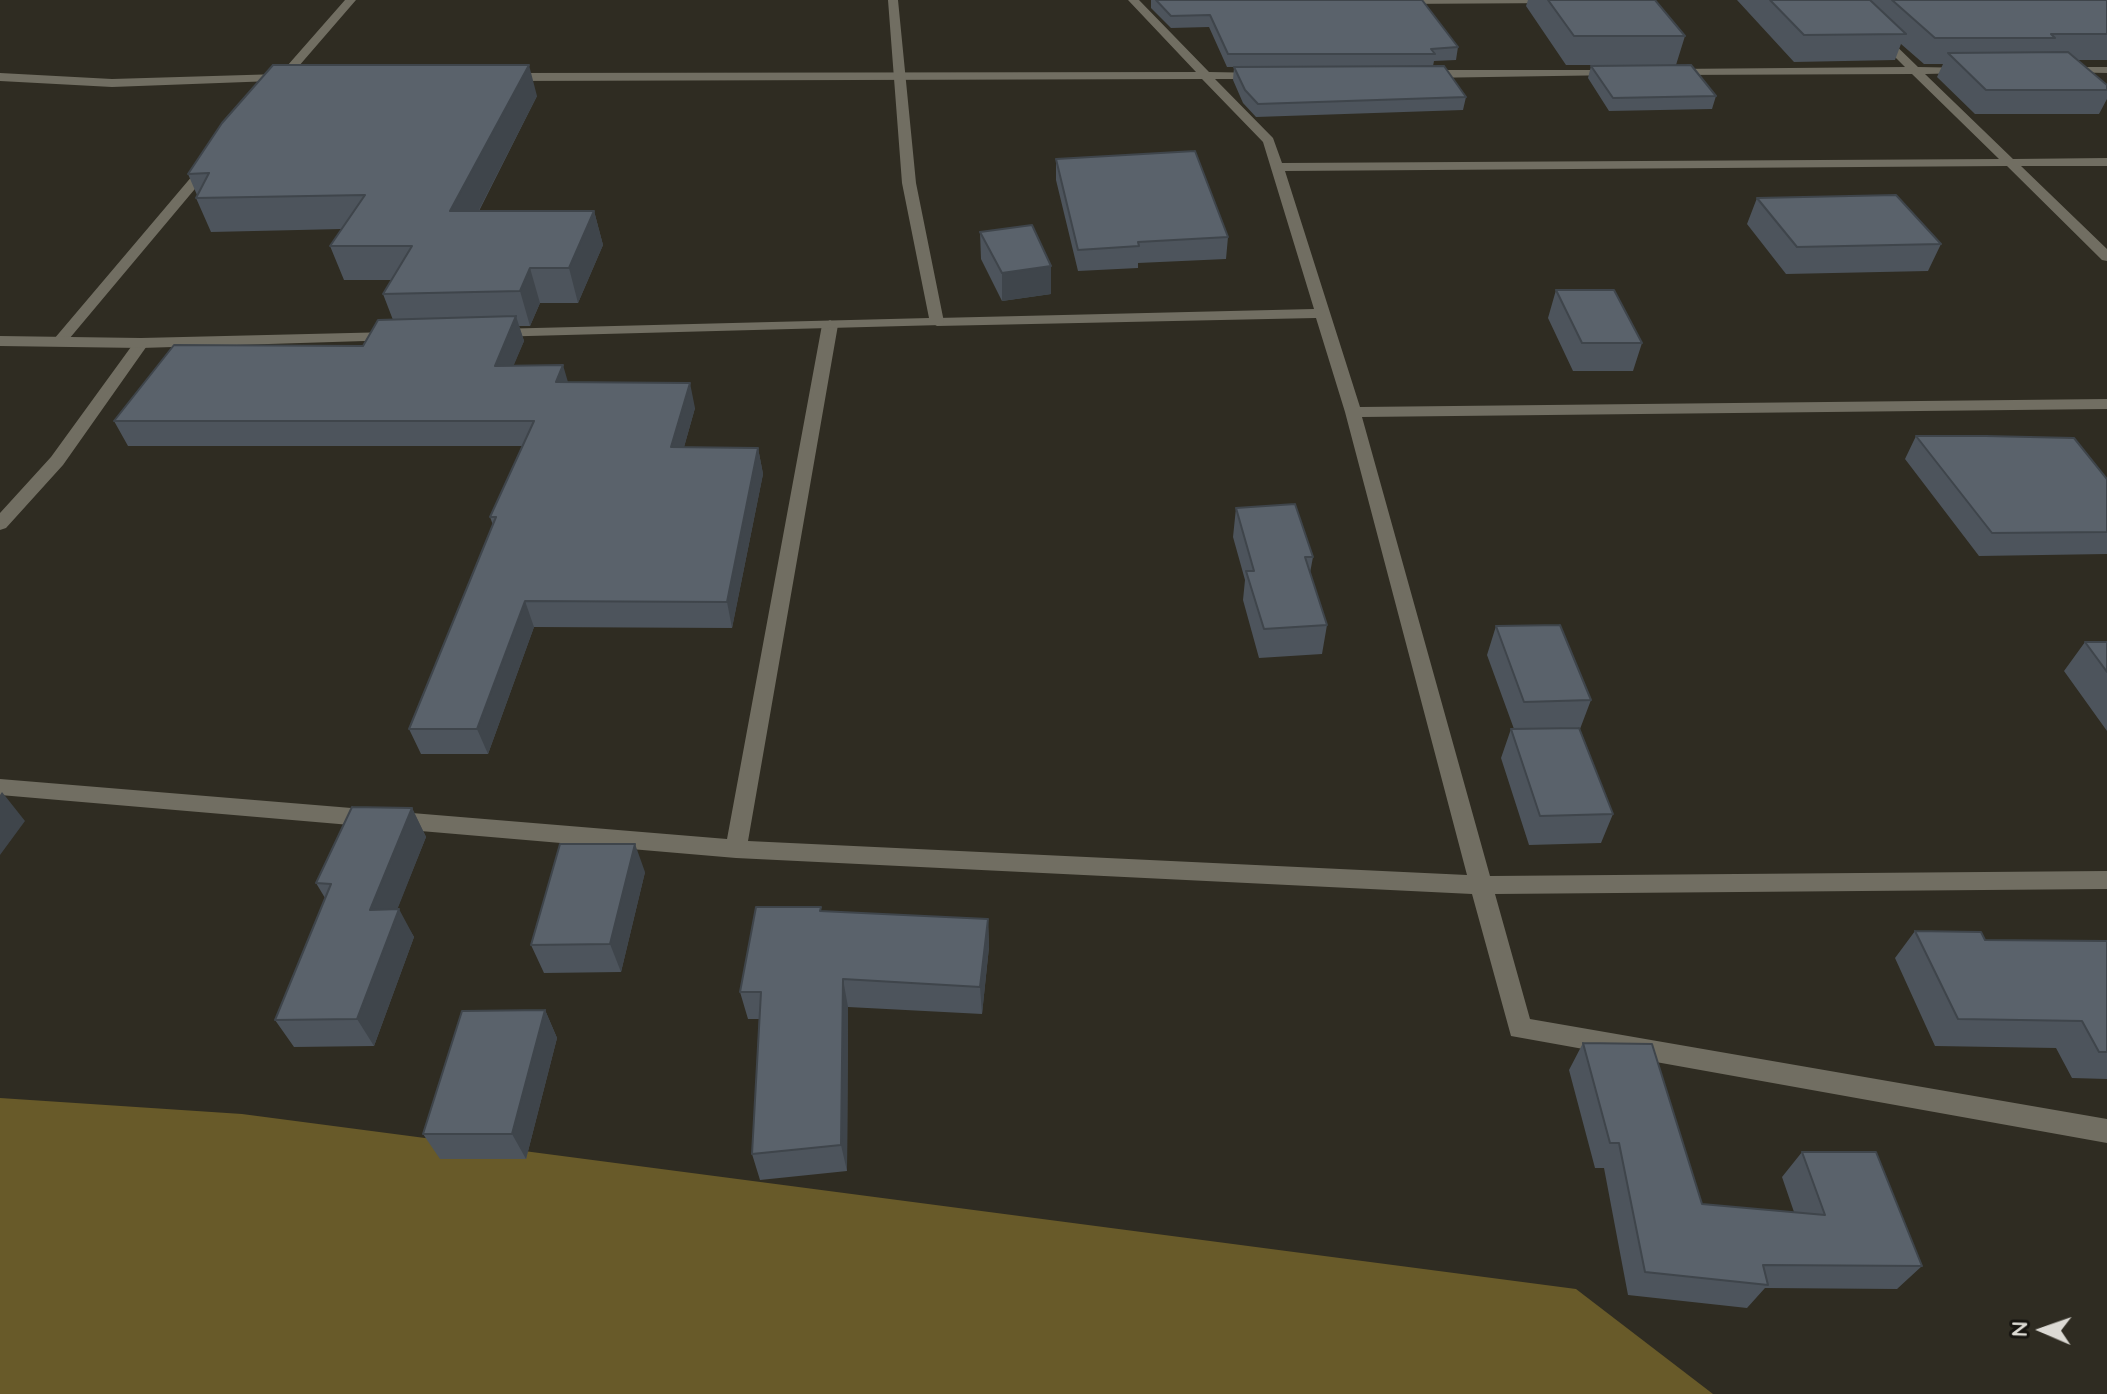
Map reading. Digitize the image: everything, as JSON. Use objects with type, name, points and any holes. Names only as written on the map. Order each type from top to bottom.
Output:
[{"type":"street","points":[[269,94],[351,0]]},
{"type":"street","points":[[893,0],[909,183],[937,322]]},
{"type":"street","points":[[1387,1],[1561,0]]},
{"type":"street","points":[[1843,0],[2107,257]]},
{"type":"street","points":[[1135,1],[1151,2]]},
{"type":"street","points":[[1135,1],[1269,141],[1353,412],[1520,1028],[2107,1131]]},
{"type":"street","points":[[1664,72],[1980,70]]},
{"type":"street","points":[[2044,70],[2107,70]]},
{"type":"street","points":[[1412,74],[1633,73]]},
{"type":"street","points":[[488,77],[1270,75]]},
{"type":"street","points":[[0,77],[112,83],[298,77]]},
{"type":"street","points":[[59,342],[221,151]]},
{"type":"street","points":[[1276,167],[2107,162]]},
{"type":"street","points":[[483,335],[1320,313]]},
{"type":"street","points":[[736,849],[830,325]]},
{"type":"street","points":[[0,341],[141,343],[404,337]]},
{"type":"street","points":[[0,524],[57,461],[141,343]]},
{"type":"street","points":[[1353,412],[2107,404]]},
{"type":"street","points":[[0,787],[736,849],[1481,885],[2107,880]]},
{"type":"shaded area","points":[[0,1098],[242,1114],[1576,1289],[1713,1394],[0,1394]]},
{"type":"building","points":[[1156,0],[1422,0],[1458,47],[1431,49],[1435,54],[1228,54],[1210,15],[1171,16]]},
{"type":"building","points":[[1548,0],[1655,0],[1685,36],[1574,36]]},
{"type":"building","points":[[1770,0],[1870,0],[1906,34],[1804,35]]},
{"type":"building","points":[[1892,0],[2107,0],[2107,34],[2051,34],[2055,38],[1935,38]]},
{"type":"building","points":[[2068,52],[2107,85],[2107,90],[1986,90],[1948,53]]},
{"type":"building","points":[[273,65],[529,65],[450,211],[594,211],[569,268],[530,268],[520,291],[383,294],[412,246],[330,246],[365,195],[196,198],[209,173],[188,174],[222,123]]},
{"type":"building","points":[[1691,65],[1716,96],[1613,98],[1591,66]]},
{"type":"building","points":[[1444,66],[1466,97],[1258,104],[1245,90],[1234,67]]},
{"type":"building","points":[[1195,151],[1228,237],[1138,242],[1139,246],[1078,250],[1056,159]]},
{"type":"building","points":[[1896,195],[1941,244],[1797,247],[1757,198]]},
{"type":"building","points":[[1032,225],[1051,266],[1002,273],[980,232]]},
{"type":"building","points":[[1556,290],[1614,290],[1642,343],[1582,343]]},
{"type":"building","points":[[516,316],[495,366],[563,365],[556,382],[690,383],[671,447],[758,448],[727,602],[525,601],[477,729],[409,729],[496,517],[490,517],[534,421],[114,421],[174,345],[363,346],[378,320]]},
{"type":"building","points":[[1916,436],[2074,438],[2107,479],[2107,532],[1992,533]]},
{"type":"building","points":[[1295,504],[1313,557],[1305,557],[1327,625],[1264,629],[1246,571],[1254,571],[1236,508]]},
{"type":"building","points":[[1560,625],[1591,700],[1524,702],[1496,626]]},
{"type":"building","points":[[2085,642],[2107,642],[2107,672]]},
{"type":"building","points":[[1579,728],[1613,814],[1540,816],[1511,729]]},
{"type":"building","points":[[352,807],[412,808],[370,910],[399,909],[357,1019],[275,1020],[331,884],[316,883]]},
{"type":"building","points":[[560,844],[635,844],[610,944],[531,945]]},
{"type":"building","points":[[756,907],[821,907],[820,911],[988,919],[980,987],[843,979],[841,1145],[752,1154],[761,992],[740,992]]},
{"type":"building","points":[[1915,931],[1981,932],[1985,940],[2107,941],[2107,1052],[2099,1052],[2082,1021],[1958,1019]]},
{"type":"building","points":[[545,1010],[512,1134],[423,1134],[462,1011]]},
{"type":"building","points":[[1583,1043],[1652,1044],[1702,1204],[1825,1215],[1802,1152],[1876,1152],[1922,1266],[1763,1265],[1768,1285],[1645,1272],[1619,1143],[1610,1143]]}]
